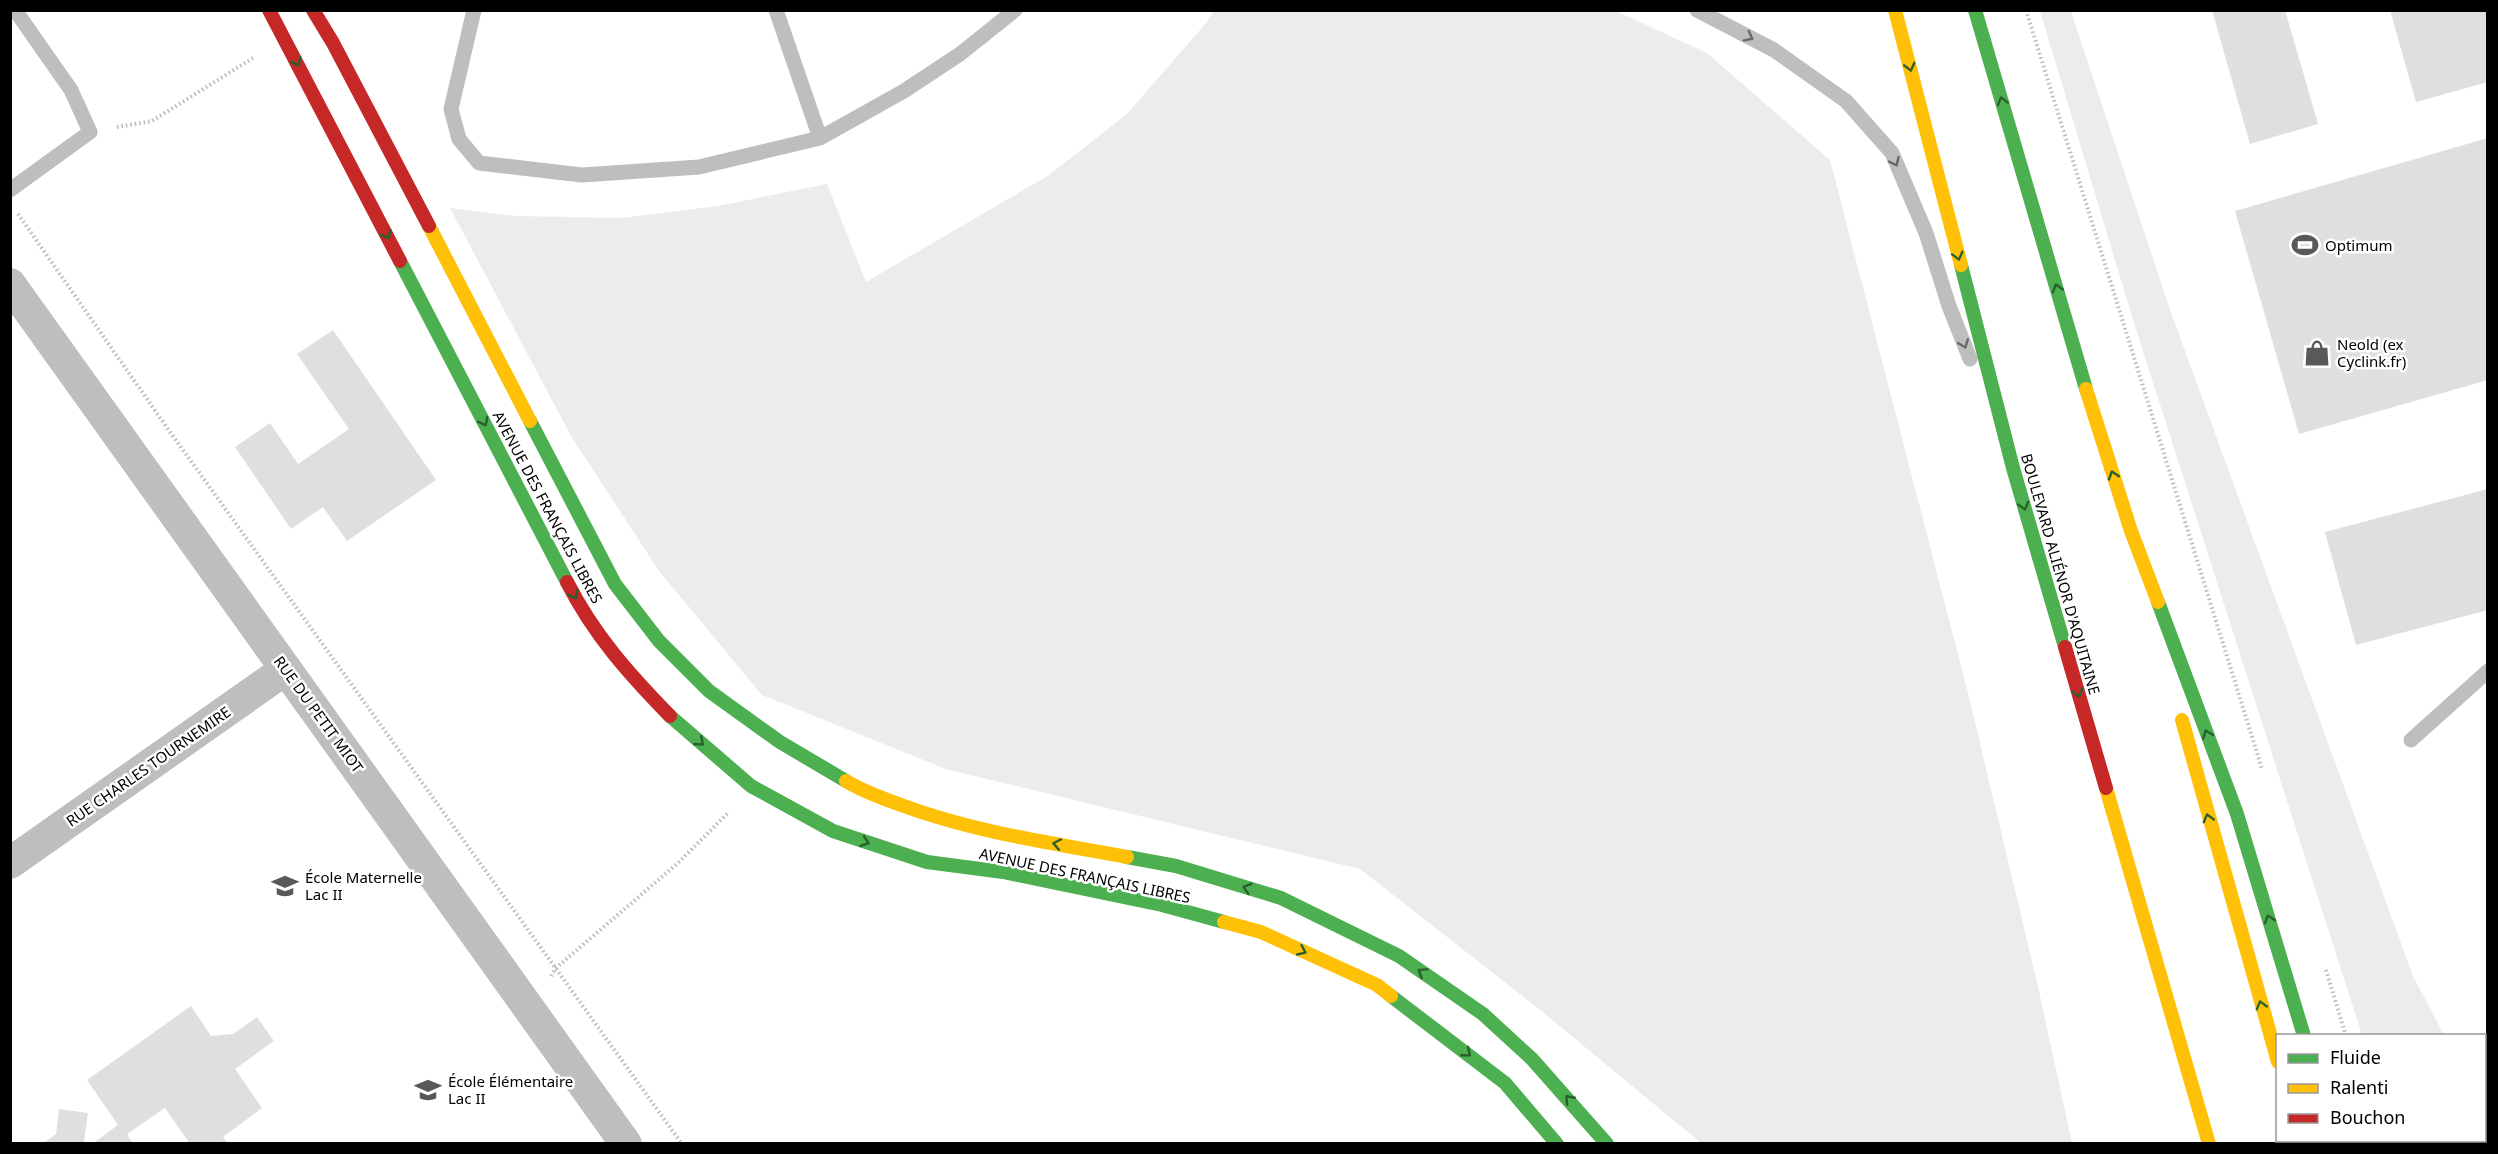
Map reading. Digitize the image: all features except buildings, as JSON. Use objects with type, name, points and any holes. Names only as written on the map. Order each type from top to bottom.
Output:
[{"type":"main road","name":"AVENUE DES FRANÇAIS LIBRES","points":[[269,10],[581,609],[625,670],[691,734],[751,786],[833,831],[927,862],[1003,872],[1162,905],[1261,932],[1377,985],[1505,1083],[1557,1143]]},
{"type":"main road","name":"AVENUE DES FRANÇAIS LIBRES","points":[[313,10],[333,43],[615,584],[660,641],[709,691],[780,742],[861,790],[937,818],[999,833],[1176,866],[1270,895],[1399,956],[1483,1014],[1533,1059],[1607,1143]]},
{"type":"main road","name":"BOULEVARD ALIÉNOR D'AQUITAINE","points":[[1895,10],[2013,468],[2208,1143]]},
{"type":"main road","points":[[1975,10],[2100,436],[2131,531],[2237,814],[2304,1034]]},
{"type":"main road","points":[[2131,531],[2168,667]]},
{"type":"main road","points":[[2177,702],[2276,1058]]},
{"type":"street","name":"RUE DU PETIT MIOT","points":[[10,284],[626,1143]]},
{"type":"street","name":"RUE CHARLES TOURNEMIRE","points":[[10,863],[286,669]]},
{"type":"lane","points":[[10,190],[90,132],[71,90],[15,10]]},
{"type":"lane","points":[[474,10],[451,109],[459,139],[479,163],[582,175],[699,167],[820,138],[904,91],[942,66],[1015,10]]},
{"type":"lane","points":[[776,10],[820,138]]},
{"type":"lane","points":[[1697,10],[1774,50],[1846,101],[1892,153],[1926,233],[1950,306],[2013,468]]},
{"type":"lane","points":[[2411,740],[2487,671]]},
{"type":"path","points":[[2026,10],[2264,774]]},
{"type":"path","points":[[90,132],[152,121],[259,55]]},
{"type":"path","points":[[15,207],[170,432],[682,1143]]},
{"type":"path","points":[[529,1009],[556,968],[678,863],[734,808]]},
{"type":"path","points":[[2325,967],[2346,1034]]},
{"type":"shaded area","points":[[1214,11],[1616,11],[1707,53],[1830,160],[1968,693],[2037,982],[2072,1143],[1701,1143],[1539,1009],[1360,869],[946,769],[762,695],[659,571],[571,436],[450,208],[517,216],[621,218],[718,206],[827,184],[866,282],[1049,175],[1127,114]]},
{"type":"shaded area","points":[[2040,11],[2071,11],[2169,307],[2413,976],[2443,1034],[2362,1034],[2133,320]]},
{"type":"traffic: fast","points":[[1975,10],[2086,389]]},
{"type":"traffic: fast","points":[[400,261],[567,582]]},
{"type":"traffic: fast","points":[[1961,265],[2013,468],[2065,647]]},
{"type":"traffic: fast","points":[[530,421],[615,584],[659,641],[709,691],[780,742],[846,781]]},
{"type":"traffic: fast","points":[[2158,602],[2237,814],[2303,1034]]},
{"type":"traffic: fast","points":[[670,716],[751,786],[833,831],[927,862],[1003,872],[1162,905],[1224,922]]},
{"type":"traffic: fast","points":[[1127,857],[1176,866],[1281,898],[1399,956],[1483,1014],[1532,1059],[1607,1144]]},
{"type":"traffic: fast","points":[[1391,996],[1505,1083],[1557,1144]]},
{"type":"traffic: slow","points":[[1895,10],[1961,265]]},
{"type":"traffic: slow","points":[[429,226],[530,421]]},
{"type":"traffic: slow","points":[[2086,389],[2131,531],[2158,602]]},
{"type":"traffic: slow","points":[[2182,720],[2276,1055]]},
{"type":"traffic: slow","points":[[846,781],[866,792],[956,823],[1127,857]]},
{"type":"traffic: slow","points":[[2106,788],[2209,1144]]},
{"type":"traffic: slow","points":[[1224,922],[1261,932],[1377,985],[1391,996]]},
{"type":"traffic: jam","points":[[269,10],[400,261]]},
{"type":"traffic: jam","points":[[313,10],[333,43],[429,226]]},
{"type":"traffic: jam","points":[[567,582],[577,601],[613,653],[670,716]]},
{"type":"traffic: jam","points":[[2065,647],[2106,788]]},
{"type":"place","name":"Optimum","points":[[2305,245]]},
{"type":"place","name":"Neold (ex Cyclink.fr)","points":[[2317,353]]},
{"type":"place","name":"École Maternelle Lac II","points":[[285,886]]},
{"type":"place","name":"École Élémentaire Lac II","points":[[428,1090]]}]
